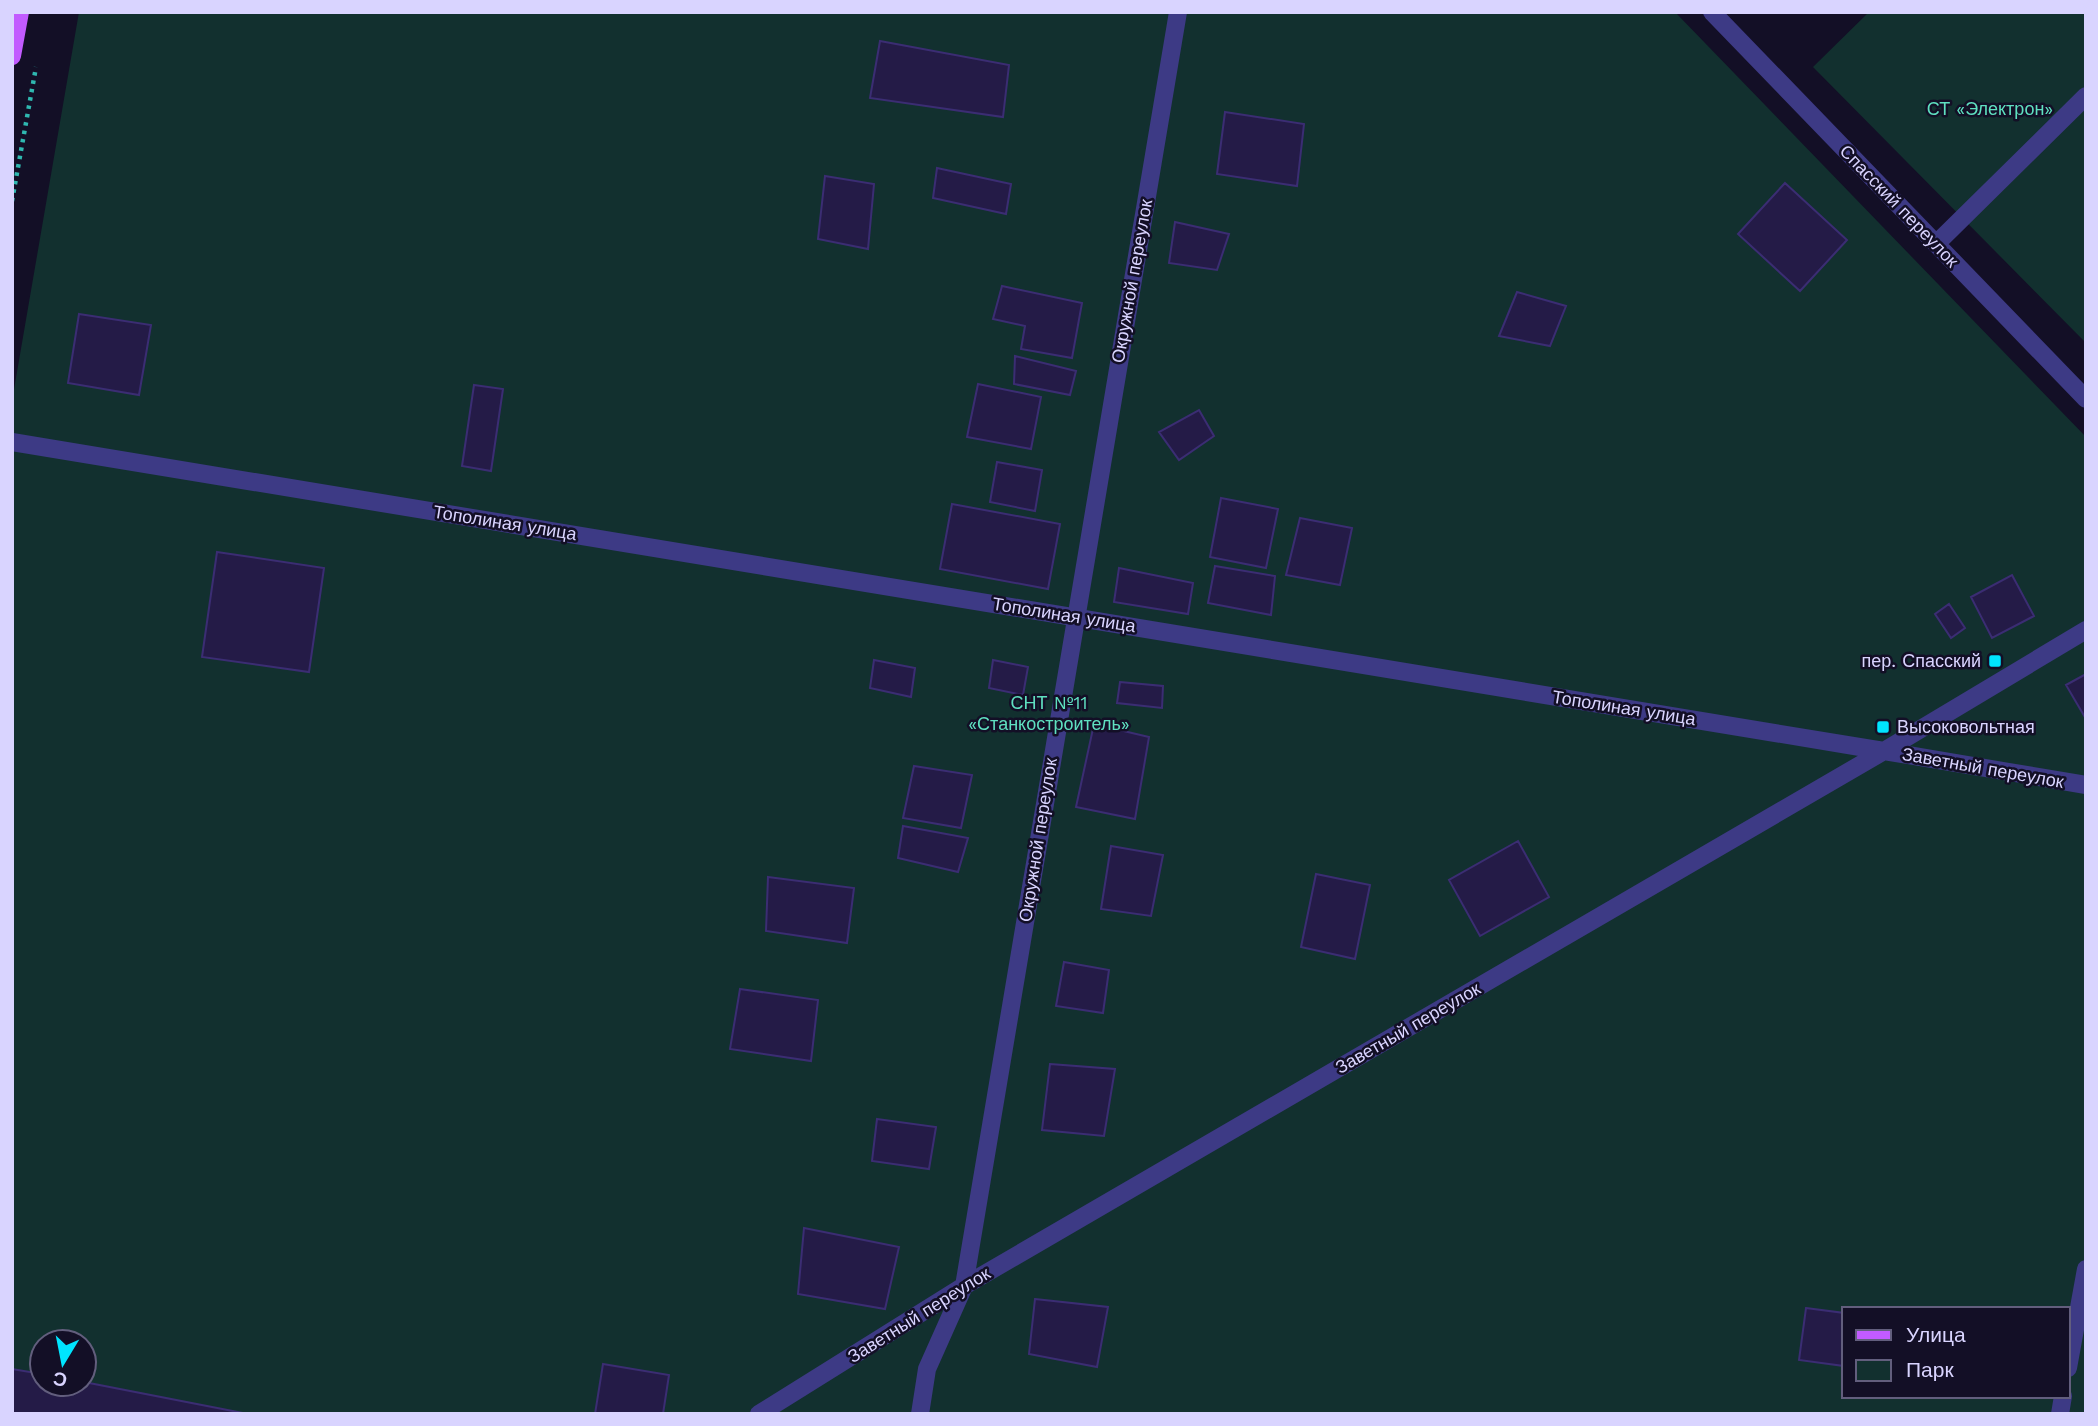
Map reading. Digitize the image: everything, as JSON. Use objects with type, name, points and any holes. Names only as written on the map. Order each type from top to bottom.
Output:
[{"type":"main road","points":[[12,56],[20,12]]},
{"type":"street","name":"Окружной переулок","points":[[920,1414],[927,1369],[964,1286],[1178,12]]},
{"type":"street","name":"Спасский переулок","points":[[1712,12],[2086,399]]},
{"type":"street","points":[[1936,244],[2086,96]]},
{"type":"street","name":"Тополиная улица","points":[[12,442],[1884,751]]},
{"type":"street","points":[[1884,751],[2086,630]]},
{"type":"street","name":"Заветный переулок","points":[[759,1414],[964,1286],[1884,751],[2086,785]]},
{"type":"street","points":[[2070,1357],[2086,1269]]},
{"type":"path","points":[[12,201],[36,66]]},
{"type":"green space","name":"СНТ №11 «Станкостроитель»","points":[[79,12],[1675,12],[2086,437],[2086,1414],[12,1414],[12,401]]},
{"type":"green space","name":"СТ «Электрон»","points":[[1869,12],[2086,12],[2086,343],[1813,67]]},
{"type":"building","points":[[880,41],[1009,65],[1003,117],[870,98]]},
{"type":"building","points":[[1225,112],[1304,124],[1297,186],[1217,174]]},
{"type":"building","points":[[937,168],[1011,184],[1006,214],[933,198]]},
{"type":"building","points":[[825,176],[874,184],[868,249],[818,239]]},
{"type":"building","points":[[1785,183],[1847,240],[1800,291],[1738,234]]},
{"type":"building","points":[[1175,222],[1229,234],[1217,270],[1169,263]]},
{"type":"building","points":[[1002,286],[1082,303],[1072,358],[1021,349],[1025,326],[993,319]]},
{"type":"building","points":[[1517,292],[1566,306],[1550,346],[1499,336]]},
{"type":"building","points":[[79,314],[151,325],[139,395],[68,383]]},
{"type":"building","points":[[1015,356],[1076,371],[1070,395],[1014,384]]},
{"type":"building","points":[[978,384],[1041,397],[1031,449],[967,437]]},
{"type":"building","points":[[474,385],[503,389],[491,471],[462,466]]},
{"type":"building","points":[[1199,410],[1214,436],[1179,460],[1159,432]]},
{"type":"building","points":[[997,462],[1042,470],[1035,511],[990,502]]},
{"type":"building","points":[[1221,498],[1278,509],[1266,568],[1210,557]]},
{"type":"building","points":[[952,504],[1060,524],[1048,589],[940,569]]},
{"type":"building","points":[[1300,518],[1352,528],[1340,585],[1286,575]]},
{"type":"building","points":[[217,552],[324,568],[309,672],[202,657]]},
{"type":"building","points":[[1215,566],[1275,576],[1271,615],[1208,603]]},
{"type":"building","points":[[1119,568],[1193,583],[1188,614],[1114,602]]},
{"type":"building","points":[[2012,575],[2034,616],[1992,638],[1971,597]]},
{"type":"building","points":[[1949,604],[1965,628],[1951,638],[1935,614]]},
{"type":"building","points":[[874,660],[915,668],[911,697],[870,688]]},
{"type":"building","points":[[993,660],[1028,667],[1023,695],[989,688]]},
{"type":"building","points":[[2086,674],[2086,719],[2066,685]]},
{"type":"building","points":[[1120,682],[1163,686],[1162,708],[1117,703]]},
{"type":"building","points":[[1094,724],[1149,737],[1135,819],[1076,807]]},
{"type":"building","points":[[914,766],[972,775],[961,828],[903,818]]},
{"type":"building","points":[[903,826],[968,838],[958,872],[898,858]]},
{"type":"building","points":[[1518,841],[1549,897],[1480,936],[1449,880]]},
{"type":"building","points":[[1111,846],[1163,855],[1151,916],[1101,909]]},
{"type":"building","points":[[1316,874],[1370,885],[1355,959],[1301,947]]},
{"type":"building","points":[[768,877],[854,888],[847,943],[766,931]]},
{"type":"building","points":[[1064,962],[1109,970],[1103,1013],[1056,1006]]},
{"type":"building","points":[[740,989],[818,1000],[811,1061],[730,1049]]},
{"type":"building","points":[[1050,1064],[1115,1069],[1104,1136],[1042,1130]]},
{"type":"building","points":[[877,1119],[936,1127],[929,1169],[872,1161]]},
{"type":"building","points":[[804,1228],[899,1247],[885,1309],[798,1294]]},
{"type":"building","points":[[1035,1299],[1108,1307],[1097,1367],[1029,1354]]},
{"type":"building","points":[[1806,1308],[1842,1313],[1842,1366],[1799,1360]]},
{"type":"building","points":[[603,1364],[669,1375],[663,1414],[595,1414]]},
{"type":"building","points":[[12,1369],[28,1372],[28,1398],[98,1398],[98,1385],[248,1414],[12,1414]]},
{"type":"place","name":"пер. Спасский","points":[[1995,661]]},
{"type":"place","name":"Высоковольтная","points":[[1883,727]]}]
